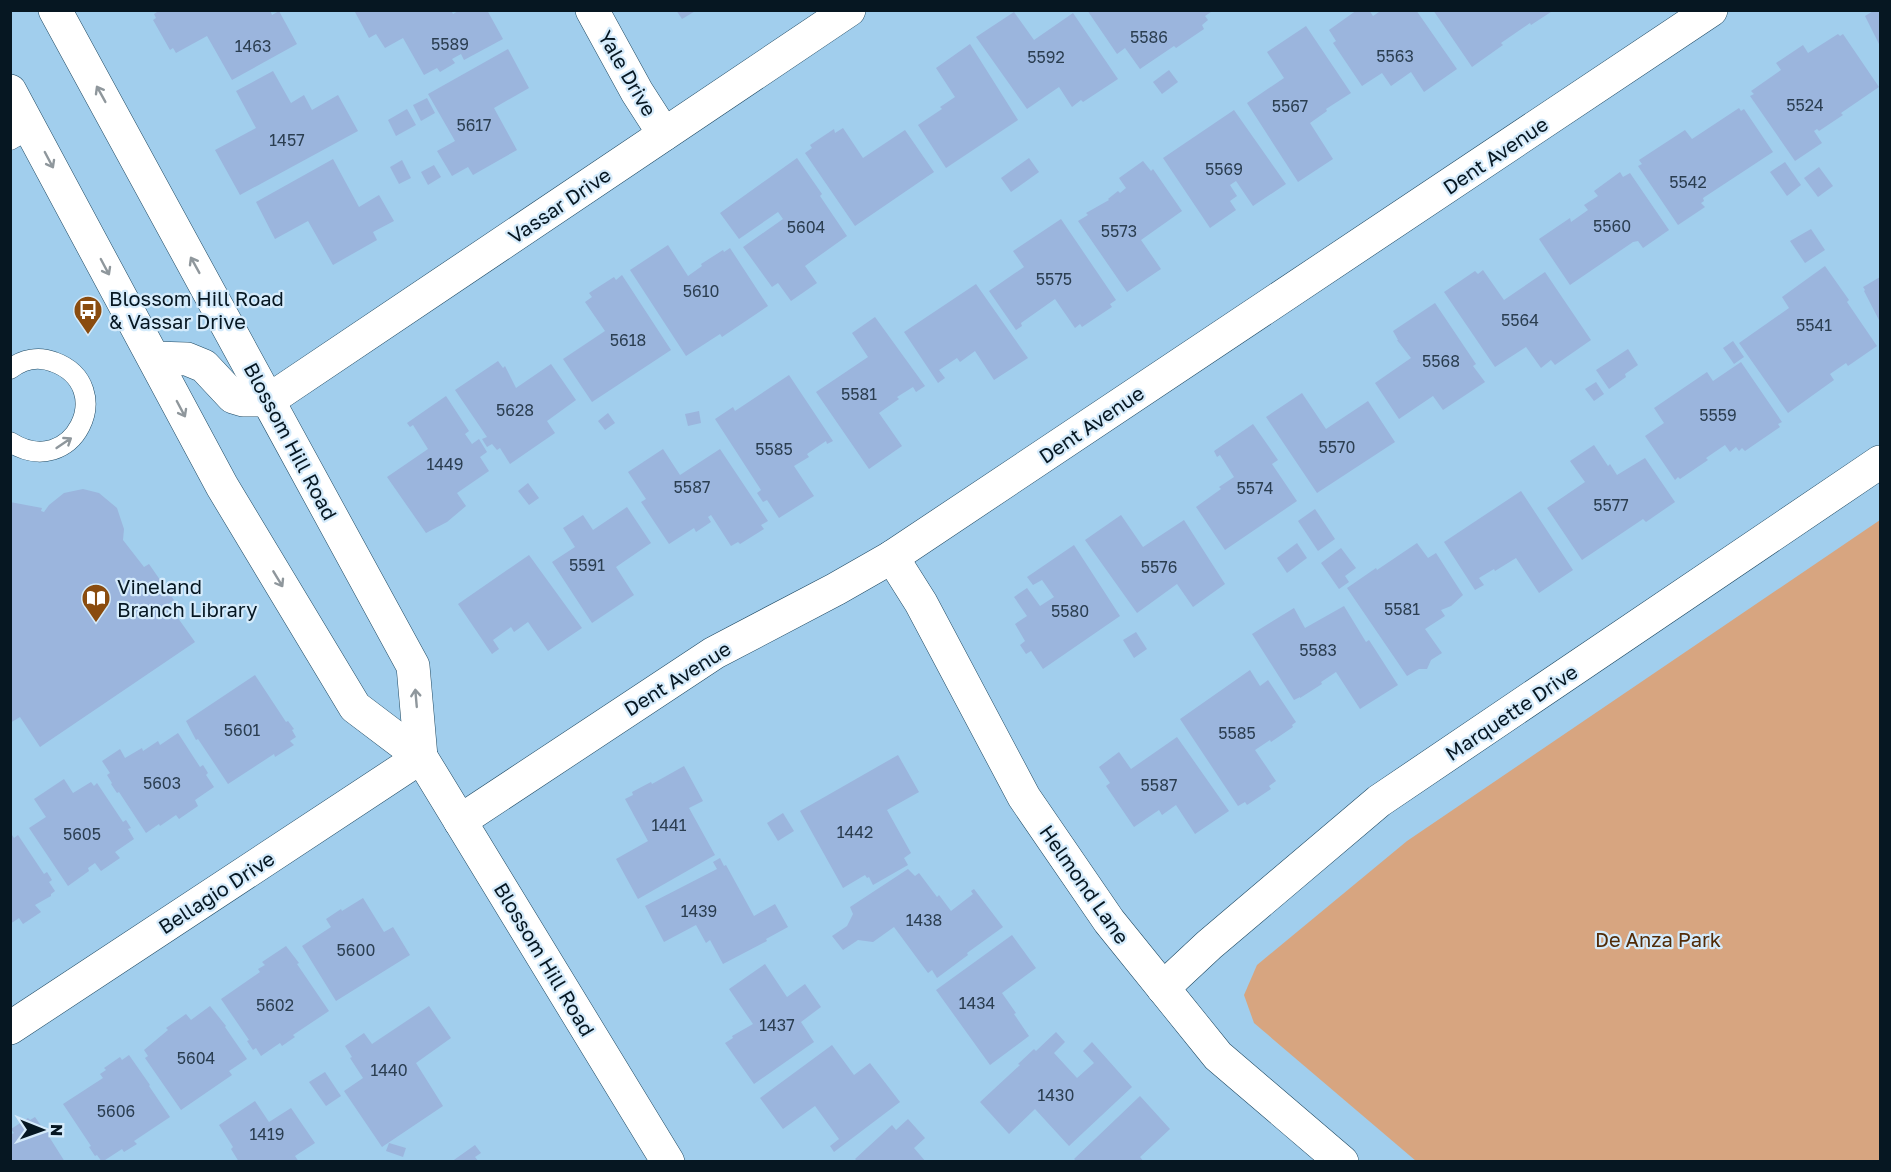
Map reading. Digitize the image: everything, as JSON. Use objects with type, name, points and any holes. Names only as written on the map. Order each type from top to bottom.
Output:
[{"type":"street","name":"Blossom Hill Road","points":[[55,10],[413,666],[422,757]]},
{"type":"street","name":"Yale Drive","points":[[592,10],[637,92],[664,134]]},
{"type":"street","name":"Vassar Drive","points":[[269,400],[849,10]]},
{"type":"street","name":"Dent Avenue","points":[[460,821],[714,652],[836,589],[892,557],[1711,10]]},
{"type":"street","name":"Blossom Hill Road","points":[[10,90],[21,134],[154,358],[222,486],[355,707],[422,757],[668,1161]]},
{"type":"street","points":[[154,358],[187,359],[204,366],[233,397],[243,400],[269,400]]},
{"type":"street","name":"Marquette Drive","points":[[1163,988],[1209,945],[1379,801],[1881,462]]},
{"type":"street","name":"Helmond Lane","points":[[892,557],[921,603],[1024,797],[1109,921],[1218,1056],[1342,1161]]},
{"type":"street","name":"Bellagio Drive","points":[[10,1028],[422,757]]},
{"type":"lane","points":[[10,442],[20,448],[35,452],[49,451],[63,446],[75,435],[83,421],[86,405],[83,389],[75,375],[63,365],[48,359],[12,362]]},
{"type":"green space","name":"De Anza Park","points":[[1880,520],[1880,1161],[1416,1161],[1254,1023],[1244,995],[1257,965],[1407,841]]},
{"type":"building","points":[[160,10],[270,10],[272,15],[279,11],[297,44],[232,80],[207,36],[176,53],[173,48],[170,50],[153,20],[156,18],[154,14]]},
{"type":"building","points":[[358,10],[451,10],[453,14],[460,10],[487,10],[503,39],[464,60],[461,54],[452,59],[455,63],[440,72],[437,68],[424,75],[403,38],[385,48],[376,34],[369,38],[355,12]]},
{"type":"building","points":[[676,10],[697,10],[682,19]]},
{"type":"building","points":[[1087,10],[1214,10],[1205,16],[1208,20],[1202,25],[1204,29],[1140,69],[1125,48],[1117,54]]},
{"type":"building","points":[[1357,10],[1369,10],[1373,16],[1382,10],[1416,10],[1457,69],[1424,92],[1411,72],[1391,86],[1382,73],[1362,86],[1333,43],[1336,41],[1329,30]]},
{"type":"building","points":[[1433,10],[1554,10],[1501,43],[1503,45],[1472,67]]},
{"type":"building","points":[[1875,10],[1880,10],[1880,46],[1865,16]]},
{"type":"building","points":[[1014,12],[1034,40],[1073,13],[1118,79],[1072,107],[1059,87],[1027,109],[976,37]]},
{"type":"building","points":[[1306,26],[1351,93],[1326,109],[1327,111],[1310,123],[1333,159],[1298,182],[1247,103],[1284,78],[1267,52]]},
{"type":"building","points":[[1838,34],[1840,36],[1843,34],[1879,87],[1841,113],[1843,115],[1819,131],[1817,129],[1814,131],[1822,143],[1795,161],[1750,96],[1754,94],[1751,91],[1781,70],[1776,63],[1803,45],[1808,53]]},
{"type":"building","points":[[970,44],[1018,120],[946,168],[918,125],[955,97],[936,68]]},
{"type":"building","points":[[508,49],[529,88],[494,108],[517,150],[473,175],[468,167],[452,176],[437,151],[455,141],[428,94]]},
{"type":"building","points":[[1169,70],[1178,82],[1162,94],[1153,82]]},
{"type":"building","points":[[273,71],[291,103],[304,95],[312,110],[338,95],[358,131],[240,195],[215,150],[256,128],[236,91]]},
{"type":"building","points":[[427,98],[435,113],[421,121],[413,105]]},
{"type":"building","points":[[1739,108],[1741,111],[1744,109],[1773,152],[1703,198],[1704,201],[1701,203],[1705,207],[1678,225],[1638,166],[1642,164],[1639,160],[1685,130],[1692,139]]},
{"type":"building","points":[[407,109],[416,125],[396,136],[388,120]]},
{"type":"building","points":[[1234,110],[1286,184],[1253,206],[1236,181],[1230,185],[1237,196],[1230,201],[1236,210],[1210,228],[1163,158]]},
{"type":"building","points":[[843,128],[863,158],[905,130],[934,172],[855,226],[805,153],[812,148],[810,145],[834,129],[835,133]]},
{"type":"building","points":[[797,158],[847,236],[805,266],[817,283],[791,301],[778,283],[772,287],[743,247],[783,219],[778,212],[739,239],[720,213]]},
{"type":"building","points":[[1029,158],[1039,172],[1011,192],[1001,178]]},
{"type":"building","points":[[333,159],[359,207],[379,195],[394,221],[373,232],[377,240],[333,265],[308,221],[275,239],[256,202]]},
{"type":"building","points":[[402,160],[411,178],[399,184],[390,167]]},
{"type":"building","points":[[1143,161],[1151,171],[1153,169],[1182,211],[1141,240],[1161,269],[1127,292],[1078,221],[1118,191],[1120,193],[1126,188],[1119,178]]},
{"type":"building","points":[[1785,162],[1801,185],[1787,196],[1770,172]]},
{"type":"building","points":[[434,165],[441,177],[428,185],[421,172]]},
{"type":"building","points":[[1819,167],[1833,186],[1818,197],[1804,178]]},
{"type":"building","points":[[1620,172],[1623,177],[1630,173],[1669,230],[1643,248],[1638,241],[1633,242],[1570,285],[1539,239],[1570,218],[1571,222],[1588,210],[1584,205],[1598,196],[1594,191]]},
{"type":"building","points":[[1061,219],[1116,300],[1110,304],[1112,307],[1082,327],[1080,324],[1075,328],[1055,299],[1021,323],[1022,326],[1016,330],[989,291],[1024,267],[1013,251]]},
{"type":"building","points":[[1811,229],[1825,250],[1805,263],[1790,241]]},
{"type":"building","points":[[668,245],[688,276],[702,266],[701,264],[730,248],[768,306],[722,337],[720,334],[686,356],[630,270]]},
{"type":"building","points":[[1825,266],[1877,346],[1848,366],[1846,363],[1830,374],[1834,380],[1788,413],[1739,343],[1789,308],[1782,297]]},
{"type":"building","points":[[1483,270],[1504,300],[1545,272],[1591,340],[1555,365],[1551,360],[1541,368],[1526,347],[1495,367],[1444,292],[1475,271],[1478,274]]},
{"type":"building","points":[[622,275],[671,350],[592,402],[563,359],[605,331],[585,302],[592,297],[589,293],[614,277],[616,280]]},
{"type":"building","points":[[1880,277],[1880,322],[1863,287]]},
{"type":"building","points":[[976,284],[1028,358],[994,380],[975,351],[960,362],[957,358],[939,370],[945,378],[938,383],[904,332]]},
{"type":"building","points":[[1435,303],[1476,364],[1473,366],[1485,382],[1443,410],[1433,396],[1399,419],[1375,383],[1411,358],[1393,331]]},
{"type":"building","points":[[875,317],[925,386],[916,392],[913,387],[879,413],[902,446],[869,469],[816,392],[868,357],[852,333]]},
{"type":"building","points":[[1733,341],[1744,357],[1734,364],[1723,348]]},
{"type":"building","points":[[1628,349],[1638,365],[1609,389],[1596,370]]},
{"type":"building","points":[[498,361],[503,368],[505,366],[516,388],[551,364],[576,400],[547,421],[555,433],[510,464],[500,448],[497,450],[492,444],[487,447],[482,439],[487,437],[455,390]]},
{"type":"building","points":[[1741,362],[1782,422],[1778,424],[1780,427],[1745,451],[1742,448],[1739,451],[1736,447],[1730,452],[1725,445],[1706,458],[1708,460],[1675,480],[1645,436],[1664,423],[1654,408],[1707,372],[1713,381]]},
{"type":"building","points":[[789,375],[833,441],[827,444],[826,441],[807,454],[809,457],[794,466],[814,496],[779,518],[767,500],[763,502],[757,493],[761,490],[715,419],[733,407],[735,411]]},
{"type":"building","points":[[1596,382],[1604,394],[1594,401],[1585,389]]},
{"type":"building","points":[[1302,393],[1326,429],[1368,401],[1395,442],[1317,493],[1266,417]]},
{"type":"building","points":[[446,396],[469,431],[465,434],[472,444],[479,439],[487,452],[480,457],[489,471],[457,493],[466,506],[447,522],[426,533],[387,477],[428,449],[413,425],[410,427],[407,423]]},
{"type":"building","points":[[699,411],[701,423],[688,426],[685,414]]},
{"type":"building","points":[[608,413],[615,423],[605,430],[598,421]]},
{"type":"building","points":[[1253,424],[1278,460],[1272,464],[1297,501],[1225,550],[1196,507],[1234,477],[1220,455],[1217,457],[1214,451]]},
{"type":"building","points":[[1594,445],[1617,475],[1645,458],[1675,502],[1646,522],[1643,519],[1582,560],[1547,508],[1585,482],[1570,461]]},
{"type":"building","points":[[663,449],[680,475],[720,449],[768,521],[761,525],[764,529],[740,544],[738,542],[731,546],[711,515],[708,517],[711,522],[696,532],[694,528],[669,544],[641,502],[646,499],[628,472]]},
{"type":"building","points":[[528,483],[539,498],[529,505],[518,491]]},
{"type":"building","name":"Vineland Branch Library","points":[[83,489],[99,493],[117,508],[124,529],[123,540],[144,567],[149,564],[174,600],[168,604],[195,642],[40,747],[20,717],[10,723],[10,502],[42,508],[41,511],[44,512],[64,493]]},
{"type":"building","points":[[1521,491],[1573,570],[1539,593],[1516,558],[1479,578],[1484,585],[1475,590],[1444,542]]},
{"type":"building","points":[[627,507],[651,543],[616,567],[634,595],[592,623],[552,562],[575,547],[563,528],[583,515],[593,530]]},
{"type":"building","points":[[1315,509],[1335,539],[1318,551],[1298,521]]},
{"type":"building","points":[[1121,515],[1143,547],[1184,520],[1225,584],[1193,607],[1177,584],[1137,613],[1085,540]]},
{"type":"building","points":[[1297,543],[1307,558],[1287,573],[1277,558]]},
{"type":"building","points":[[1417,543],[1428,558],[1436,553],[1463,595],[1451,606],[1441,610],[1445,616],[1425,629],[1442,653],[1431,660],[1427,669],[1419,669],[1407,676],[1347,588]]},
{"type":"building","points":[[1074,545],[1120,616],[1043,669],[1031,651],[1026,654],[1020,645],[1025,641],[1015,624],[1027,616],[1014,597],[1027,588],[1040,606],[1054,597],[1042,580],[1033,585],[1027,577]]},
{"type":"building","points":[[1341,548],[1356,568],[1345,576],[1349,582],[1339,589],[1321,563]]},
{"type":"building","points":[[529,555],[582,628],[548,651],[528,622],[514,632],[511,627],[493,640],[499,649],[492,654],[458,604]]},
{"type":"building","points":[[1344,606],[1366,642],[1369,640],[1398,685],[1360,709],[1336,672],[1321,682],[1322,684],[1294,700],[1252,634],[1294,608],[1305,628]]},
{"type":"building","points":[[1136,632],[1147,649],[1134,658],[1123,640]]},
{"type":"building","points":[[1250,670],[1260,686],[1268,680],[1296,722],[1292,725],[1293,727],[1255,750],[1276,781],[1269,786],[1271,789],[1247,805],[1245,802],[1238,806],[1180,719]]},
{"type":"building","points":[[255,675],[286,722],[288,721],[294,729],[292,730],[296,737],[290,741],[294,745],[275,757],[274,754],[228,784],[198,739],[196,740],[186,721]]},
{"type":"building","points":[[178,733],[200,767],[203,765],[214,787],[195,800],[198,806],[179,819],[176,815],[146,833],[119,792],[117,793],[111,784],[107,775],[110,773],[102,761],[120,749],[125,758],[142,748],[143,751],[158,741],[160,745]]},
{"type":"building","points":[[1177,737],[1229,811],[1195,834],[1176,805],[1162,815],[1159,810],[1134,827],[1106,786],[1110,783],[1099,767],[1119,752],[1131,769]]},
{"type":"building","points":[[898,755],[919,792],[887,810],[911,853],[904,858],[908,865],[873,885],[869,877],[865,875],[843,888],[800,811]]},
{"type":"building","points":[[684,766],[703,801],[689,808],[715,855],[638,899],[616,859],[648,841],[625,799],[633,795],[632,792]]},
{"type":"building","points":[[64,779],[73,793],[91,782],[94,786],[97,783],[123,822],[126,820],[134,839],[115,852],[120,858],[101,871],[95,863],[88,868],[89,871],[68,886],[29,828],[46,817],[34,799]]},
{"type":"building","points":[[783,813],[794,831],[778,841],[767,823]]},
{"type":"building","points":[[18,835],[44,874],[47,872],[52,880],[49,882],[55,891],[51,896],[35,905],[41,912],[23,924],[19,918],[10,924],[10,836],[14,838]]},
{"type":"building","points":[[720,858],[754,916],[775,904],[788,927],[723,964],[710,940],[706,943],[696,925],[664,942],[645,906],[717,869],[713,862]]},
{"type":"building","points":[[908,869],[915,876],[919,873],[951,911],[973,894],[971,891],[974,889],[1003,927],[937,978],[932,970],[928,973],[894,927],[873,942],[858,940],[843,950],[832,936],[847,926],[853,914],[850,907]]},
{"type":"building","points":[[363,898],[384,932],[393,927],[410,955],[336,1001],[302,946],[331,927],[326,919]]},
{"type":"building","points":[[1012,935],[1036,968],[1002,993],[1029,1036],[990,1065],[936,990]]},
{"type":"building","points":[[286,946],[329,1011],[293,1035],[295,1037],[282,1046],[280,1043],[261,1056],[256,1048],[253,1050],[247,1041],[249,1040],[221,999],[260,972],[258,969],[265,965],[262,962]]},
{"type":"building","points":[[765,964],[787,997],[805,984],[821,1007],[801,1022],[814,1042],[754,1084],[725,1043],[733,1038],[732,1036],[753,1024],[729,989]]},
{"type":"building","points":[[210,1006],[247,1059],[229,1071],[232,1075],[181,1110],[145,1058],[148,1056],[144,1050],[168,1030],[166,1028],[186,1014],[191,1020]]},
{"type":"building","points":[[429,1006],[451,1038],[416,1063],[443,1106],[382,1147],[344,1091],[363,1078],[345,1046],[364,1033],[372,1044]]},
{"type":"building","points":[[1056,1032],[1065,1042],[1054,1053],[1077,1078],[1094,1063],[1083,1051],[1092,1042],[1132,1087],[1069,1146],[1035,1109],[1009,1134],[980,1102],[1034,1049],[1036,1051]]},
{"type":"building","points":[[832,1045],[854,1075],[870,1063],[900,1102],[834,1152],[830,1146],[839,1139],[815,1106],[783,1129],[760,1098]]},
{"type":"building","points":[[129,1055],[170,1117],[134,1141],[137,1144],[124,1152],[122,1149],[102,1162],[97,1155],[95,1156],[89,1147],[91,1146],[63,1104],[103,1078],[100,1074],[106,1070],[104,1068],[120,1057],[122,1060]]},
{"type":"building","points":[[325,1072],[341,1096],[326,1106],[309,1082]]},
{"type":"building","points":[[1140,1096],[1170,1129],[1140,1157],[1144,1162],[1077,1162],[1074,1159]]},
{"type":"building","points":[[255,1101],[269,1122],[291,1108],[315,1143],[295,1156],[299,1162],[239,1162],[231,1149],[233,1147],[219,1125]]},
{"type":"building","points":[[35,1117],[42,1127],[44,1126],[65,1162],[10,1162],[10,1135],[14,1133],[11,1129],[28,1118],[30,1120]]},
{"type":"building","points":[[908,1119],[925,1138],[914,1148],[926,1162],[858,1162],[855,1159],[892,1125],[896,1130]]},
{"type":"building","points":[[389,1143],[406,1148],[403,1157],[386,1151]]},
{"type":"building","points":[[475,1145],[481,1153],[475,1157],[479,1162],[451,1162]]},
{"type":"place","name":"Blossom Hill Road & Vassar Drive","points":[[88,336]]},
{"type":"place","name":"Vineland Branch Library","points":[[96,624]]}]
